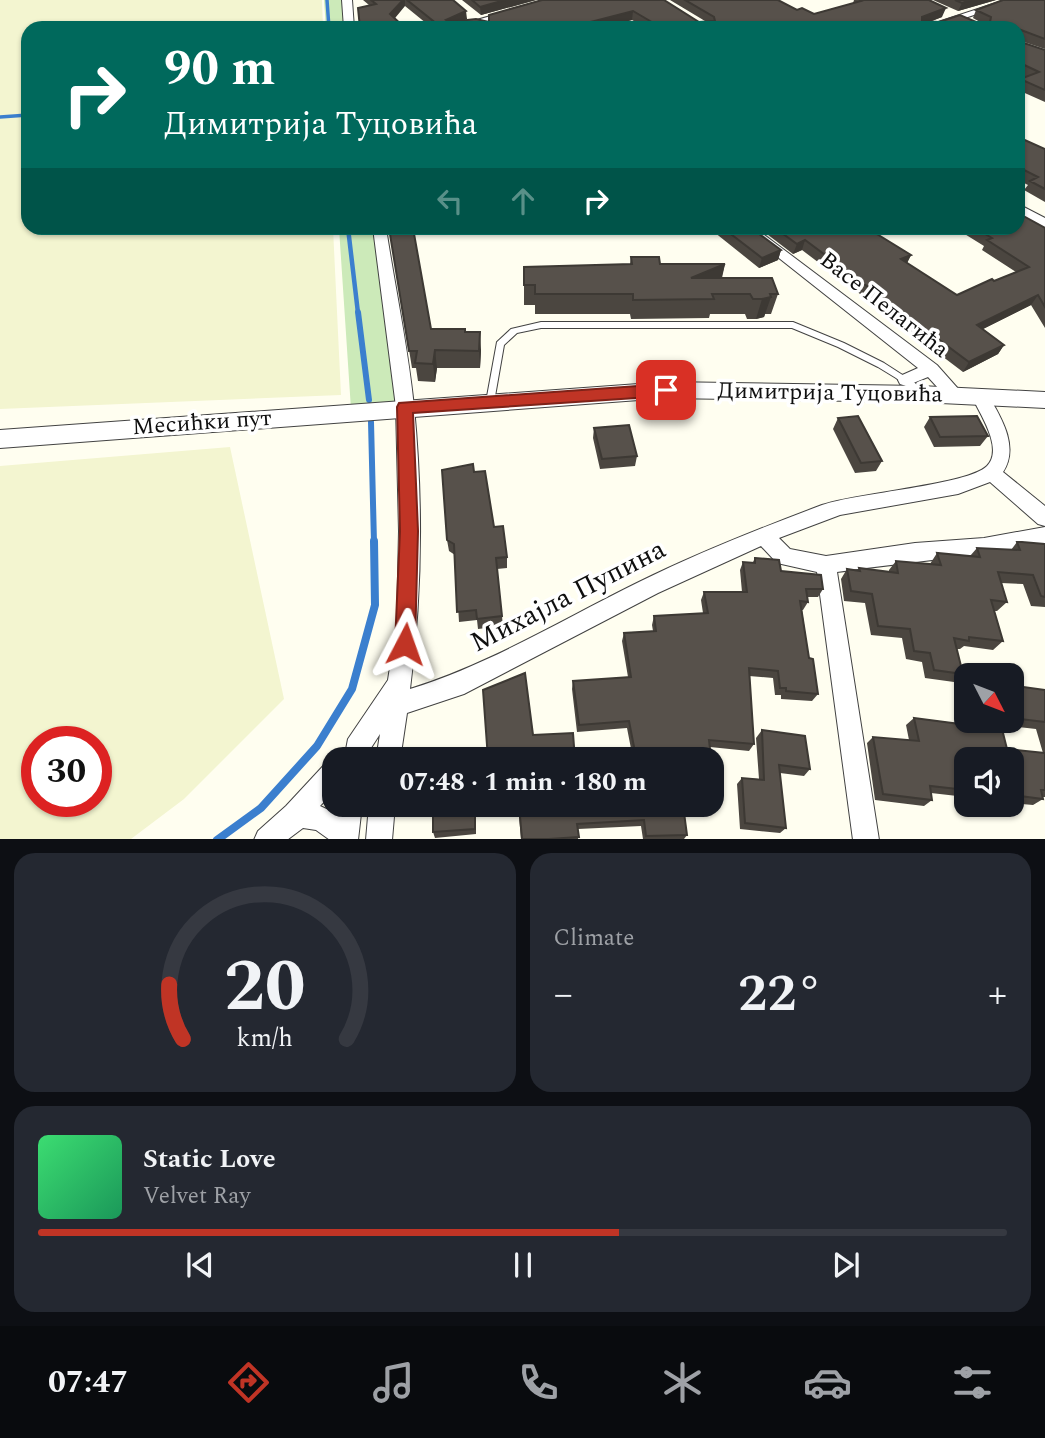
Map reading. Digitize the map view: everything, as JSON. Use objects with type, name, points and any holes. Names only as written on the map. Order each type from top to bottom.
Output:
[{"type":"street","points":[[347,0],[348,21]]},
{"type":"street","points":[[470,14],[479,21],[556,0]]},
{"type":"street","points":[[948,21],[1014,0]]},
{"type":"street","points":[[945,12],[965,21]]},
{"type":"street","points":[[1025,212],[1045,224]]},
{"type":"street","points":[[380,235],[405,407],[409,531],[408,622],[390,747]]},
{"type":"street","name":"Васе Пелагића","points":[[756,235],[931,369],[955,396]]},
{"type":"street","points":[[913,387],[931,369]]},
{"type":"street","name":"Димитрија Туцовића","points":[[405,407],[666,390],[913,387],[955,396],[1045,400]]},
{"type":"street","points":[[981,397],[1003,450],[992,473],[1045,518]]},
{"type":"street","name":"Месићки пут","points":[[0,439],[405,407]]},
{"type":"street","name":"Михајла Пупина","points":[[397,694],[456,686],[651,586],[764,535],[839,507],[958,486],[992,473]]},
{"type":"street","points":[[764,535],[784,558],[826,565],[915,552],[984,547],[1045,536]]},
{"type":"street","points":[[826,565],[866,839]]},
{"type":"street","points":[[364,747],[397,694]]},
{"type":"street","points":[[267,839],[295,816],[322,786]]},
{"type":"street","points":[[295,816],[312,815],[328,820],[345,837]]},
{"type":"street","points":[[345,837],[348,817]]},
{"type":"street","points":[[379,839],[381,817]]},
{"type":"lane","points":[[490,402],[500,344],[514,331],[541,325],[793,325],[811,331],[913,387]]},
{"type":"green space","points":[[0,0],[322,0],[323,21],[21,21],[21,235],[333,235],[341,395],[0,409]]},
{"type":"green space","points":[[324,0],[345,0],[346,21],[326,21]]},
{"type":"green space","points":[[339,235],[378,235],[401,404],[351,409]]},
{"type":"green space","points":[[230,447],[284,699],[184,799],[131,839],[0,839],[0,466]]},
{"type":"building","points":[[371,0],[403,0],[390,14],[398,21],[359,21],[358,8],[376,4]]},
{"type":"building","points":[[407,0],[453,0],[466,11],[448,21],[433,21]]},
{"type":"building","points":[[472,0],[505,0],[480,7]]},
{"type":"building","points":[[542,0],[664,0],[697,21],[650,21],[633,11],[594,21],[489,21],[489,15]]},
{"type":"building","points":[[685,0],[778,0],[797,10],[802,8],[814,14],[861,1],[859,0],[929,0],[946,8],[922,17],[922,21],[715,21],[714,17]]},
{"type":"building","points":[[1003,0],[1045,0],[1045,39],[1025,32],[1025,21],[990,21],[991,17],[976,10]]},
{"type":"building","points":[[960,15],[974,21],[942,21]]},
{"type":"building","points":[[1025,43],[1045,50],[1045,90],[1025,81],[1025,77],[1039,72],[1025,65]]},
{"type":"building","points":[[1025,140],[1045,149],[1045,189],[1030,181],[1038,177],[1025,170]]},
{"type":"building","points":[[1025,217],[1045,228],[1045,307],[1038,295],[977,325],[1004,345],[969,362],[805,240],[797,244],[785,235],[878,235],[911,255],[901,259],[957,295],[992,279],[994,281],[1029,267],[987,240],[992,238],[987,235],[1025,235]]},
{"type":"building","points":[[390,235],[414,235],[431,329],[480,332],[479,351],[435,350],[433,364],[415,363],[417,351],[409,351]]},
{"type":"building","points":[[732,235],[761,235],[781,250],[762,258]]},
{"type":"building","points":[[631,257],[659,257],[660,264],[725,264],[691,278],[772,278],[778,294],[770,294],[771,297],[762,299],[753,299],[750,294],[712,294],[714,299],[633,300],[633,294],[535,294],[535,285],[524,285],[524,267],[632,264]]},
{"type":"building","points":[[858,416],[882,461],[861,463],[838,418]]},
{"type":"building","points":[[977,416],[988,436],[940,437],[930,417]]},
{"type":"building","points":[[629,425],[637,456],[602,459],[594,428]]},
{"type":"building","points":[[473,464],[474,472],[485,471],[494,527],[503,526],[507,557],[496,558],[502,616],[477,619],[476,610],[457,612],[454,544],[447,540],[442,470]]},
{"type":"building","points":[[1017,542],[1045,544],[1045,597],[1041,596],[1033,575],[998,572],[1007,602],[991,600],[1003,641],[954,638],[960,663],[954,663],[954,673],[934,670],[930,653],[914,651],[910,629],[878,626],[872,594],[851,591],[847,569],[898,573],[896,561],[941,565],[937,553],[980,557],[977,548],[1020,550]]},
{"type":"building","points":[[755,558],[779,560],[781,571],[821,575],[823,589],[806,589],[808,602],[800,601],[818,694],[786,691],[786,688],[780,688],[778,671],[749,668],[754,744],[709,740],[710,747],[634,747],[629,721],[579,725],[573,681],[631,677],[624,633],[656,631],[654,616],[708,613],[704,592],[747,592],[743,562],[755,563]]},
{"type":"building","points":[[525,673],[533,735],[573,733],[574,747],[487,747],[483,690]]},
{"type":"building","points":[[1024,687],[1045,690],[1045,722],[1024,719]]},
{"type":"building","points":[[914,718],[954,723],[954,733],[1003,733],[1006,747],[954,747],[954,789],[930,786],[932,800],[883,794],[873,737],[919,741]]},
{"type":"building","points":[[762,730],[805,736],[810,769],[779,765],[786,828],[745,823],[742,778],[764,780]]},
{"type":"building","points":[[1024,751],[1045,753],[1045,790],[1041,790],[1043,799],[1024,797]]},
{"type":"building","points":[[433,817],[475,817],[475,829],[433,832]]},
{"type":"building","points":[[520,817],[685,817],[687,835],[646,836],[644,820],[577,824],[579,837],[522,839]]},
{"type":"waterway","points":[[327,0],[328,21]]},
{"type":"waterway","points":[[0,117],[21,116]]},
{"type":"waterway","points":[[349,235],[358,313]]},
{"type":"waterway","points":[[358,312],[369,400]]},
{"type":"waterway","points":[[371,422],[374,543]]},
{"type":"waterway","points":[[218,839],[261,808],[317,746],[352,689],[375,605],[374,541]]},
{"type":"route","points":[[405,644],[408,622],[409,531],[405,407],[666,390]]}]
